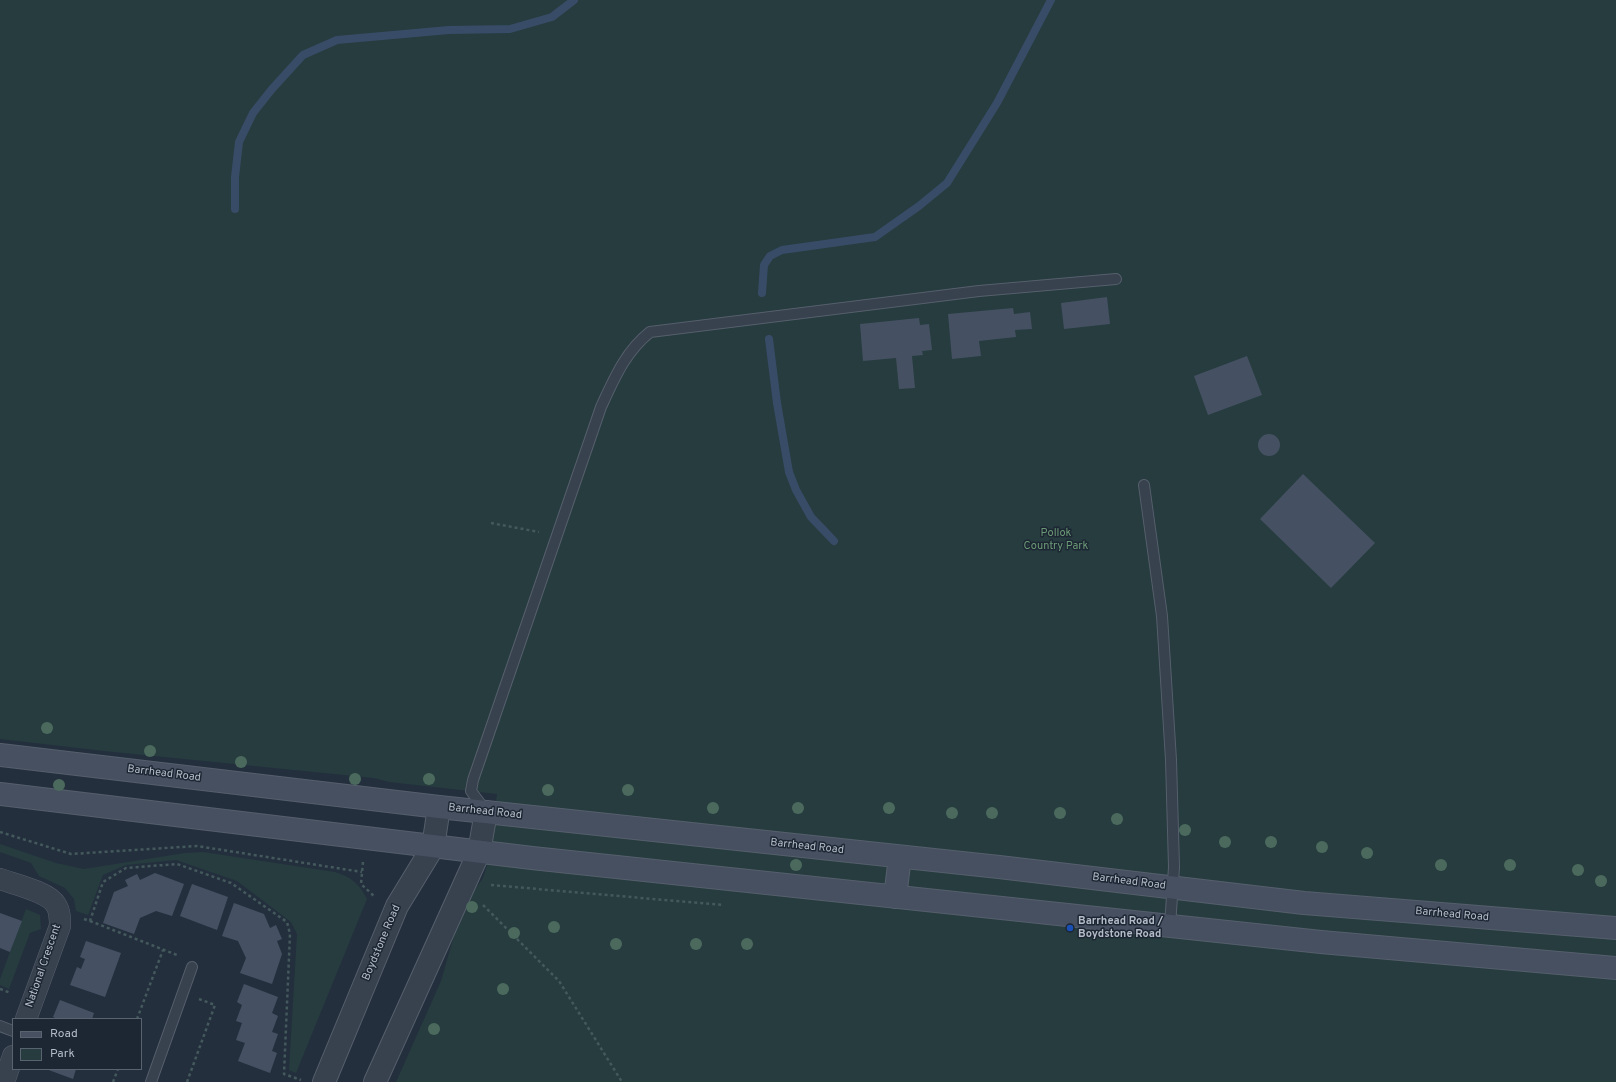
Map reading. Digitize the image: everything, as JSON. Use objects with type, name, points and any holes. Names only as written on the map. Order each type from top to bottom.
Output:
[{"type":"main road","name":"Barrhead Road","points":[[0,755],[439,807],[1304,903],[1616,928]]},
{"type":"main road","points":[[0,794],[434,847],[895,897],[1321,942],[1616,968]]},
{"type":"main road","points":[[895,897],[900,857]]},
{"type":"street","name":"Boydstone Road","points":[[324,1082],[397,906],[434,847],[439,807]]},
{"type":"street","points":[[374,1082],[480,852],[486,812]]},
{"type":"street","name":"National Crescent","points":[[0,878],[49,897],[56,904],[60,915],[60,926],[26,1018]]},
{"type":"street","points":[[8,1081],[12,1061]]},
{"type":"lane","points":[[486,812],[470,791],[473,780],[601,407],[619,368],[638,341],[650,332],[979,291],[1116,279]]},
{"type":"lane","points":[[1144,484],[1162,616],[1171,760],[1174,867],[1170,926]]},
{"type":"lane","points":[[151,1082],[192,967]]},
{"type":"lane","points":[[0,1026],[12,1031]]},
{"type":"path","points":[[491,522],[557,536]]},
{"type":"path","points":[[0,832],[71,854],[197,846],[362,872],[361,884],[374,896]]},
{"type":"path","points":[[60,915],[68,913],[90,921],[103,882],[126,868],[176,864],[231,883],[238,887],[287,922],[290,934],[284,1074],[301,1080]]},
{"type":"path","points":[[480,902],[559,981],[622,1082]]},
{"type":"path","points":[[136,1018],[163,950]]},
{"type":"path","points":[[113,1082],[118,1070]]},
{"type":"green space","name":"Pollok Country Park","points":[[0,0],[1616,0],[1616,1082],[396,1082],[441,981],[464,901],[482,880],[487,866],[497,794],[389,782],[374,778],[0,739]]},
{"type":"green space","points":[[0,844],[56,863],[84,869],[185,853],[203,852],[335,872],[346,876],[358,885],[367,899],[296,1073],[289,1070],[297,934],[291,922],[237,881],[176,860],[126,865],[103,875],[88,915],[76,911],[74,899],[65,888],[39,876],[31,863],[0,852]]},
{"type":"green space","points":[[26,909],[40,915],[41,929],[30,933],[9,989],[0,985],[0,979]]},
{"type":"building","points":[[1107,297],[1110,324],[1064,329],[1061,303]]},
{"type":"building","points":[[1013,308],[1014,314],[1030,312],[1032,329],[1015,330],[1016,337],[979,341],[981,356],[952,359],[948,314]]},
{"type":"building","points":[[919,318],[920,325],[929,324],[932,350],[922,351],[923,355],[912,356],[915,388],[899,389],[896,358],[863,361],[860,324]]},
{"type":"building","points":[[1247,356],[1262,395],[1208,415],[1194,376]]},
{"type":"building","points":[[1265,434],[1273,434],[1280,441],[1280,449],[1273,456],[1265,456],[1258,449],[1258,441]]},
{"type":"building","points":[[1303,474],[1375,543],[1331,588],[1260,519]]},
{"type":"building","points":[[155,873],[184,884],[172,916],[156,911],[140,918],[134,934],[103,923],[114,892],[128,886],[125,880],[137,874],[140,880]]},
{"type":"building","points":[[192,884],[228,897],[217,930],[180,916]]},
{"type":"building","points":[[234,903],[264,914],[270,928],[276,925],[282,939],[277,941],[282,954],[272,984],[240,973],[246,958],[238,941],[222,936]]},
{"type":"building","points":[[0,913],[22,921],[10,952],[0,948]]},
{"type":"building","points":[[86,941],[121,953],[105,997],[70,985],[77,967],[81,969],[85,959],[80,957]]},
{"type":"building","points":[[244,984],[278,997],[272,1013],[278,1016],[272,1032],[278,1034],[272,1051],[277,1053],[270,1073],[238,1061],[245,1043],[236,1040],[242,1023],[236,1021],[242,1005],[237,1002]]},
{"type":"building","points":[[60,1000],[94,1013],[92,1018],[53,1017]]},
{"type":"building","points":[[49,1070],[76,1070],[73,1079]]},
{"type":"waterway","points":[[235,209],[235,177],[239,142],[253,113],[272,89],[303,55],[337,40],[449,30],[510,29],[552,17],[574,0]]},
{"type":"waterway","points":[[762,293],[764,265],[770,256],[782,250],[875,237],[919,206],[947,183],[997,103],[1051,0]]},
{"type":"waterway","points":[[769,339],[777,403],[789,472],[796,490],[811,517],[834,541]]},
{"type":"place","name":"Barrhead Road / Boydstone Road","points":[[1070,928]]}]
